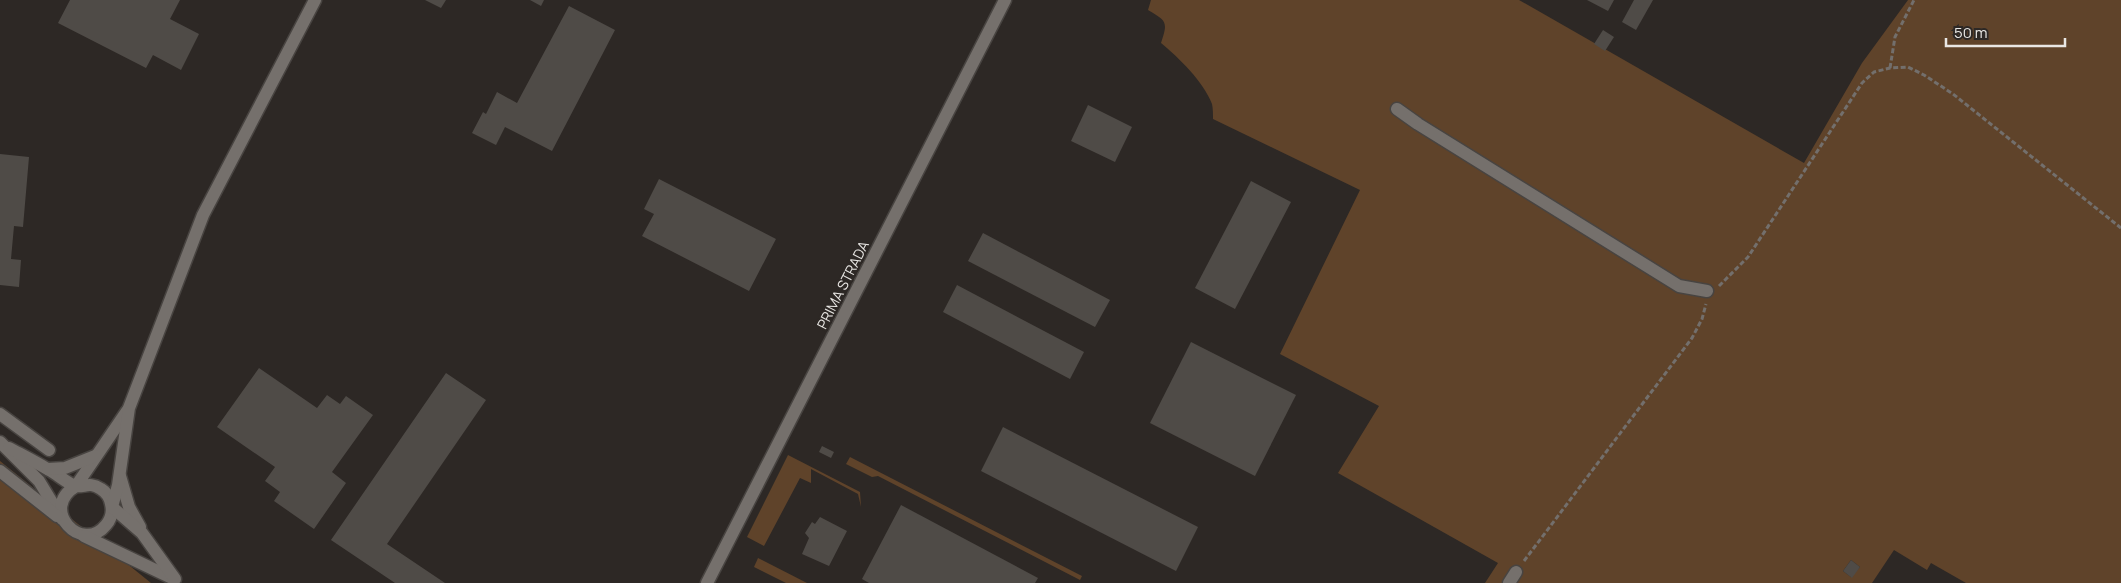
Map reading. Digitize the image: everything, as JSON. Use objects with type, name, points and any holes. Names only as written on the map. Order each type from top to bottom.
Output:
[{"type":"street","points":[[79,534],[88,535],[103,529],[111,516],[129,408],[203,215],[315,0]]},
{"type":"street","name":"PRIMA STRADA","points":[[707,583],[1005,0]]},
{"type":"street","points":[[1397,109],[1418,124],[1679,286],[1707,291]]},
{"type":"street","points":[[65,522],[61,509],[62,502],[70,490],[76,486],[129,408]]},
{"type":"street","points":[[0,414],[49,450]]},
{"type":"street","points":[[4,445],[48,468],[76,486],[90,484],[102,490],[107,495],[112,507],[144,536]]},
{"type":"street","points":[[4,445],[39,481],[68,527],[178,581]]},
{"type":"street","points":[[48,468],[66,468],[95,456]]},
{"type":"street","points":[[0,471],[65,522]]},
{"type":"street","points":[[119,473],[129,507],[144,536],[178,581]]},
{"type":"path","points":[[1890,68],[1895,37],[1914,0]]},
{"type":"path","points":[[1512,578],[1692,338],[1702,319],[1707,291],[1722,285],[1748,257],[1862,83],[1874,72],[1890,68],[1908,67],[1953,94],[2121,228]]},
{"type":"shaded area","points":[[1151,0],[1519,0],[1804,163],[1862,63],[1908,0],[2121,0],[2121,583],[1966,583],[1931,563],[1927,570],[1894,550],[1872,583],[1485,583],[1498,563],[1338,473],[1379,406],[1280,354],[1360,190],[1213,119],[1212,104],[1203,87],[1190,70],[1161,43],[1165,31],[1164,23],[1159,17],[1148,10]],"holes":[[[1851,560],[1860,567],[1851,577],[1843,571]]]},
{"type":"shaded area","points":[[788,455],[860,492],[861,507],[858,494],[811,469],[811,483],[800,478],[764,546],[747,537]]},
{"type":"shaded area","points":[[850,457],[1082,576],[1080,580],[878,476],[872,477],[846,464]]},
{"type":"shaded area","points":[[0,461],[151,583],[0,583]]},
{"type":"shaded area","points":[[758,558],[807,583],[786,583],[754,567]]},
{"type":"building","points":[[70,0],[180,0],[170,19],[199,34],[181,70],[153,55],[146,68],[58,23]]},
{"type":"building","points":[[425,0],[446,0],[441,8]]},
{"type":"building","points":[[530,0],[544,0],[541,6]]},
{"type":"building","points":[[1587,0],[1614,0],[1608,11]]},
{"type":"building","points":[[1634,0],[1653,0],[1636,30],[1622,22]]},
{"type":"building","points":[[569,6],[615,30],[552,151],[505,127],[496,145],[472,133],[483,112],[486,114],[497,92],[517,103]]},
{"type":"building","points":[[1603,30],[1614,37],[1605,51],[1594,44]]},
{"type":"building","points":[[1088,105],[1132,127],[1115,162],[1071,141]]},
{"type":"building","points":[[0,154],[29,157],[23,227],[14,226],[11,259],[21,260],[19,287],[0,285]]},
{"type":"building","points":[[659,179],[776,239],[749,291],[642,236],[654,214],[644,209]]},
{"type":"building","points":[[1251,181],[1291,202],[1235,309],[1195,288]]},
{"type":"building","points":[[983,233],[1110,300],[1095,327],[968,261]]},
{"type":"building","points":[[957,285],[1084,352],[1070,379],[943,312]]},
{"type":"building","points":[[1191,342],[1296,395],[1255,476],[1150,423]]},
{"type":"building","points":[[259,368],[317,408],[327,395],[340,404],[346,396],[373,415],[332,472],[346,483],[314,529],[274,501],[280,492],[265,481],[275,467],[217,427]]},
{"type":"building","points":[[446,373],[486,400],[387,544],[445,583],[395,583],[331,540]]},
{"type":"building","points":[[1003,427],[1198,527],[1176,571],[981,471]]},
{"type":"building","points":[[822,446],[834,452],[831,458],[819,452]]},
{"type":"building","points":[[901,505],[1038,578],[1035,583],[869,583],[862,579]]},
{"type":"building","points":[[820,517],[847,531],[829,566],[802,554],[809,538],[805,533],[812,522],[815,524]]},
{"type":"building","points":[[1851,560],[1860,567],[1852,578],[1843,571]]}]
